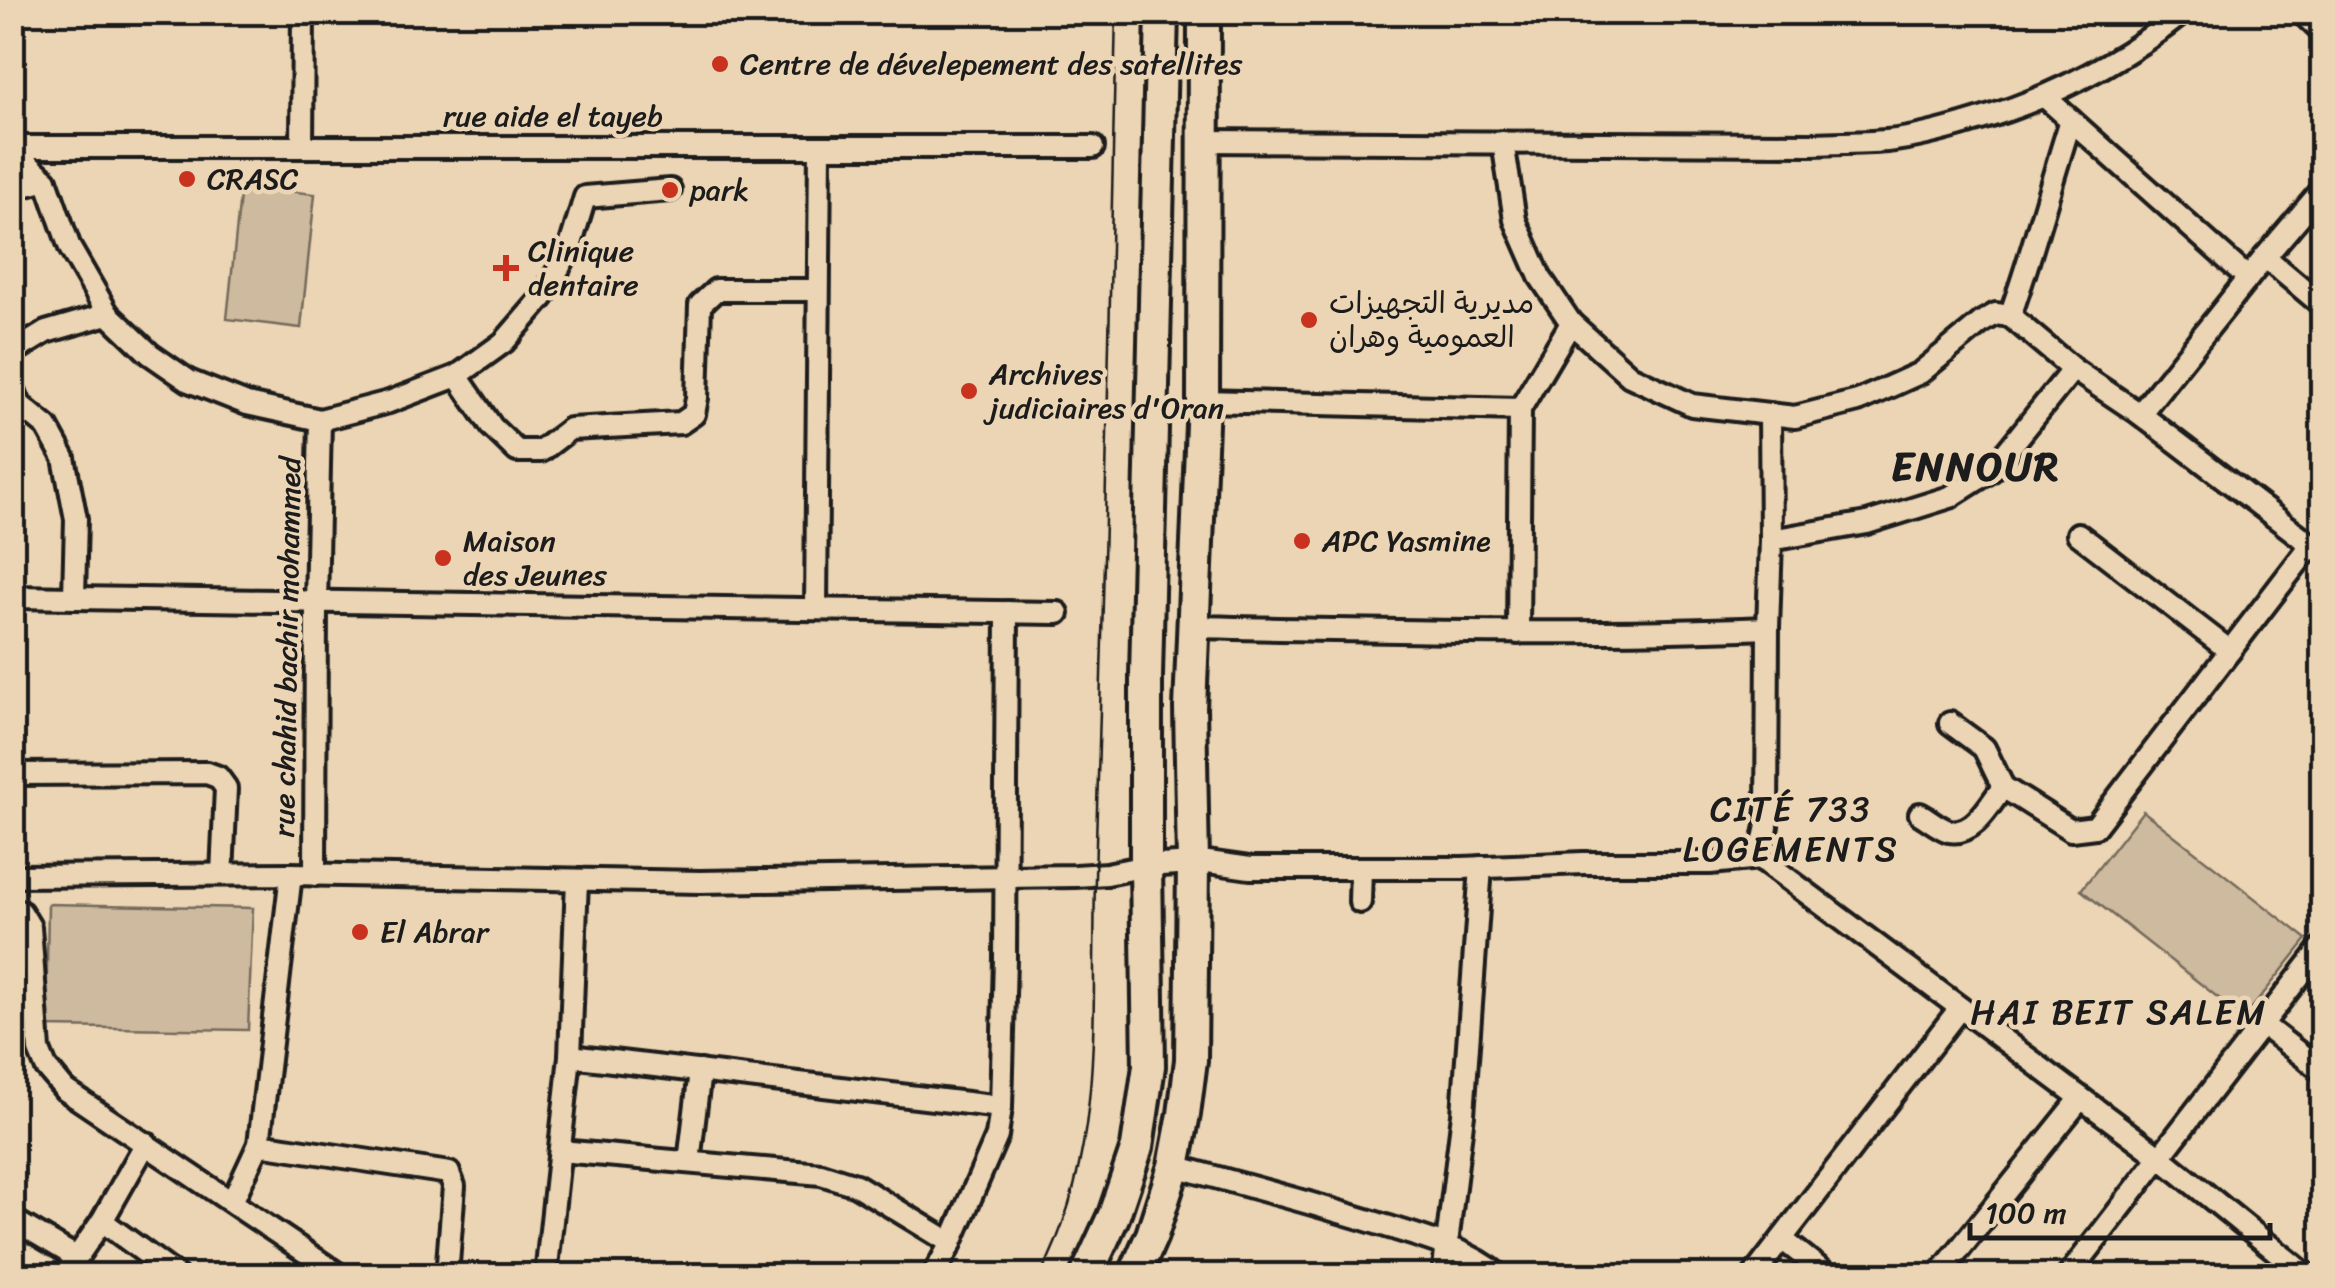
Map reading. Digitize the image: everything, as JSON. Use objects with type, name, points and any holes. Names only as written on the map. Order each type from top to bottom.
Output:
[{"type":"main road","points":[[1086,1276],[1137,1147],[1149,1066],[1146,637],[1162,12]]},
{"type":"main road","points":[[1134,1276],[1174,1166],[1191,1060],[1190,708],[1203,401],[1204,12]]},
{"type":"street","points":[[302,146],[303,12]]},
{"type":"street","points":[[1202,142],[1889,141],[1941,132],[2079,82],[2184,12]]},
{"type":"street","points":[[2301,12],[2322,32]]},
{"type":"street","points":[[2044,96],[2248,278]]},
{"type":"street","points":[[2010,316],[2071,120]]},
{"type":"street","points":[[1503,142],[1515,220],[1540,278],[1571,322],[1630,376],[1692,405],[1795,417],[1858,401],[1920,374],[1982,322],[1996,314],[2010,316],[2074,369],[2140,414],[2317,549],[2230,651],[2095,827],[2071,830],[2004,788],[1984,748],[1950,723]]},
{"type":"street","name":"rue aide el tayeb","points":[[12,148],[1093,147]]},
{"type":"street","points":[[12,148],[46,180],[70,248],[108,314],[150,354],[188,381],[248,404],[320,420],[390,402],[457,376],[504,342],[543,297],[568,250],[585,197],[670,190]]},
{"type":"street","points":[[816,609],[820,148]]},
{"type":"street","points":[[12,189],[46,180]]},
{"type":"street","points":[[2140,414],[2322,190]]},
{"type":"street","points":[[2264,257],[2322,305]]},
{"type":"street","points":[[457,376],[492,427],[518,451],[541,451],[570,429],[681,423],[694,414],[697,398],[700,305],[716,290],[818,290]]},
{"type":"street","points":[[12,356],[46,332],[108,314]]},
{"type":"street","points":[[1518,633],[1520,409],[1571,322]]},
{"type":"street","points":[[1772,540],[1867,523],[1950,497],[1991,471],[2074,369]]},
{"type":"street","points":[[12,386],[20,405],[47,427],[64,458],[76,519],[74,596]]},
{"type":"street","points":[[1203,401],[1520,409]]},
{"type":"street","points":[[1760,858],[1767,826],[1770,414]]},
{"type":"street","name":"rue chahid bachir mohammed","points":[[315,875],[320,420]]},
{"type":"street","points":[[2078,534],[2230,651]]},
{"type":"street","points":[[12,597],[1058,613]]},
{"type":"street","points":[[933,1276],[998,1136],[1005,958],[1006,612]]},
{"type":"street","points":[[1193,627],[1518,633],[1768,628]]},
{"type":"street","points":[[12,774],[207,773],[218,777],[226,788],[222,874]]},
{"type":"street","points":[[1920,814],[1947,830],[1960,831],[1972,826],[2004,788]]},
{"type":"street","points":[[12,876],[291,874],[700,882],[1094,875],[1146,866],[1208,862],[1250,868],[1361,868],[1710,863],[1760,858],[2160,1157],[2307,1276]]},
{"type":"street","points":[[1444,1276],[1463,1114],[1481,867]]},
{"type":"street","points":[[1360,902],[1361,868]]},
{"type":"street","points":[[232,1202],[260,1144],[291,874]]},
{"type":"street","points":[[546,1276],[570,1056],[577,880]]},
{"type":"street","points":[[12,908],[21,912],[30,927],[38,1050],[65,1090],[341,1276]]},
{"type":"street","points":[[2068,1276],[2322,947]]},
{"type":"street","points":[[1753,1276],[1960,1008]]},
{"type":"street","points":[[2262,1025],[2322,1071]]},
{"type":"street","points":[[570,1056],[1001,1107]]},
{"type":"street","points":[[690,1162],[700,1071]]},
{"type":"street","points":[[1938,1276],[2080,1098]]},
{"type":"street","points":[[64,1276],[102,1221],[146,1143]]},
{"type":"street","points":[[260,1144],[449,1173],[454,1186],[446,1276]]},
{"type":"street","points":[[560,1151],[821,1174],[856,1186],[950,1244]]},
{"type":"street","points":[[1174,1166],[1447,1245],[1500,1276]]},
{"type":"street","points":[[12,1219],[76,1257]]},
{"type":"street","points":[[102,1221],[169,1273]]},
{"type":"street","points":[[1782,1240],[1830,1276]]},
{"type":"shaded area","points":[[241,186],[315,194],[301,328],[227,319]]},
{"type":"shaded area","points":[[2143,811],[2307,939],[2244,1018],[2081,890]]},
{"type":"shaded area","points":[[48,904],[253,908],[248,1030],[46,1027]]},
{"type":"tram line","points":[[1040,1276],[1070,1201],[1090,1085],[1116,12]]},
{"type":"place","name":"Centre de dévelepement des satellites","points":[[720,64]]},
{"type":"place","name":"CRASC","points":[[187,179]]},
{"type":"place","name":"park","points":[[670,190]]},
{"type":"place","name":"Clinique dentaire","points":[[506,268]]},
{"type":"place","name":"مديرية التجهيزات العمومية وهران","points":[[1309,320]]},
{"type":"place","name":"Archives judiciaires d'Oran","points":[[969,391]]},
{"type":"place","name":"APC Yasmine","points":[[1302,541]]},
{"type":"place","name":"Maison des Jeunes","points":[[443,558]]},
{"type":"place","name":"El Abrar","points":[[360,932]]},
{"type":"district","name":"ENNOUR","points":[[1976,466]]},
{"type":"district","name":"CITÉ 733 LOGEMENTS","points":[[1791,829]]},
{"type":"district","name":"HAI BEIT SALEM","points":[[2119,1012]]}]
